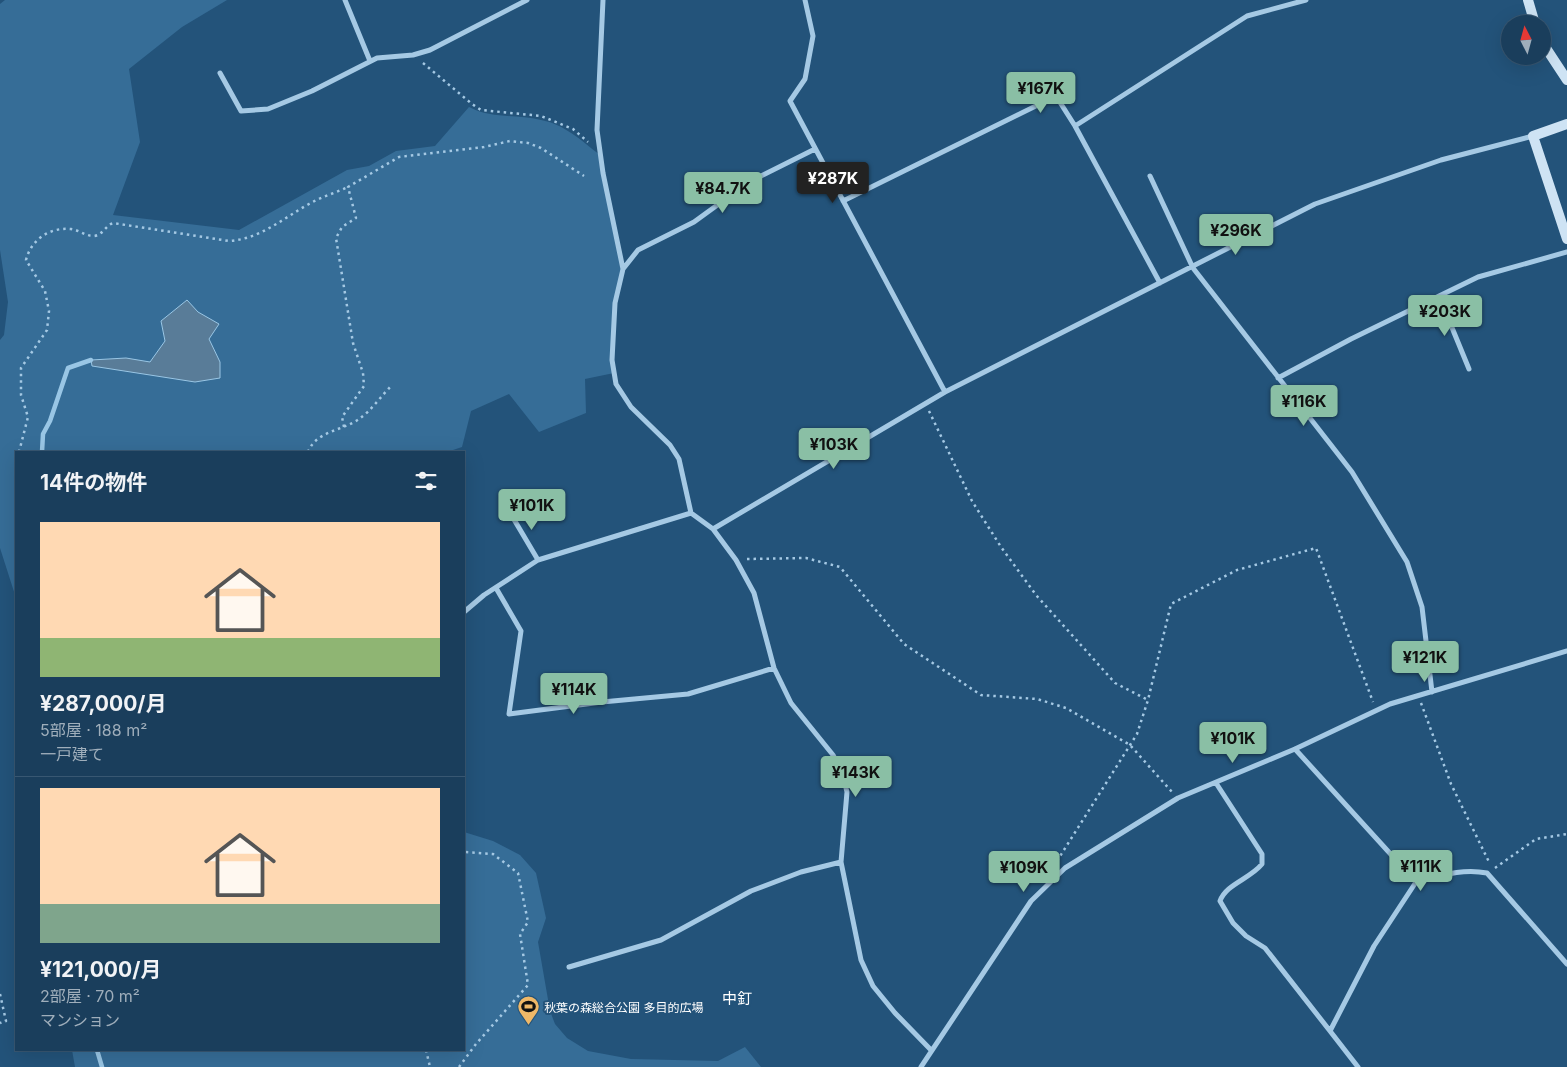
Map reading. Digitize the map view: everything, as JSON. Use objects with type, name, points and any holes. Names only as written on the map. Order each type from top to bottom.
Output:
[{"type":"street","points":[[345,0],[370,61]]},
{"type":"street","points":[[220,73],[241,111],[268,109],[312,92],[377,58],[430,50],[527,0]]},
{"type":"street","points":[[603,0],[597,130],[623,269],[614,313],[612,360],[616,384],[631,407],[670,445],[678,460],[691,513],[713,529],[736,560],[754,593],[774,668],[791,703],[833,755],[842,772],[847,792],[841,862],[861,960],[873,986],[896,1014],[931,1050]]},
{"type":"street","points":[[806,0],[813,36],[805,80],[790,101],[945,392]]},
{"type":"street","points":[[1075,126],[1247,16],[1306,0]]},
{"type":"street","points":[[1528,0],[1532,15]]},
{"type":"street","points":[[1551,56],[1567,80]]},
{"type":"street","points":[[843,200],[1056,96],[1075,126],[1160,283]]},
{"type":"street","points":[[713,529],[945,392],[1193,268],[1315,204],[1441,160],[1533,136],[1567,124]]},
{"type":"street","points":[[1533,136],[1567,239]]},
{"type":"street","points":[[623,269],[638,250],[694,222],[749,182],[815,149]]},
{"type":"street","points":[[1150,176],[1193,268],[1352,472],[1407,562],[1422,607],[1432,692]]},
{"type":"street","points":[[1278,378],[1478,277],[1567,252]]},
{"type":"street","points":[[1439,296],[1469,369]]},
{"type":"street","points":[[510,511],[538,560]]},
{"type":"street","points":[[465,611],[538,560],[691,513]]},
{"type":"street","points":[[496,588],[521,631],[509,714],[602,702],[688,694],[774,668]]},
{"type":"street","points":[[921,1067],[1031,901],[1050,880],[1065,868],[1178,798],[1295,749],[1376,710],[1418,695],[1567,651]]},
{"type":"street","points":[[1295,749],[1416,882]]},
{"type":"street","points":[[1216,783],[1262,854],[1262,864],[1254,873],[1224,892],[1220,901],[1233,923],[1246,936],[1265,948],[1358,1067]]},
{"type":"street","points":[[569,967],[661,940],[751,891],[801,872],[841,862]]},
{"type":"street","points":[[1330,1030],[1374,946],[1416,882],[1455,872],[1473,870],[1488,873],[1567,964]]},
{"type":"path","points":[[412,54],[472,104],[482,110],[541,116],[573,129],[600,153]]},
{"type":"path","points":[[19,451],[28,416],[21,395],[21,368],[48,330],[49,311],[42,282],[30,269],[26,260],[33,243],[47,233],[61,229],[93,236],[103,232],[108,224],[121,223],[229,241],[244,240],[255,237],[310,203],[348,187],[398,157],[484,147],[510,141],[528,142],[541,148],[584,176]]},
{"type":"path","points":[[344,427],[342,417],[364,386],[363,374],[353,343],[336,238],[342,226],[356,218],[348,187]]},
{"type":"path","points":[[308,451],[312,443],[318,439],[361,418],[392,385]]},
{"type":"path","points":[[925,403],[972,501],[1001,547],[1036,595],[1115,683],[1148,700]]},
{"type":"path","points":[[1050,880],[1054,866],[1130,745],[1148,700],[1170,604],[1237,570],[1316,548],[1376,710]]},
{"type":"path","points":[[736,560],[806,558],[840,567],[904,644],[981,695],[1037,699],[1066,708],[1130,745],[1178,798]]},
{"type":"path","points":[[1418,695],[1451,784],[1492,870],[1536,839],[1567,834]]},
{"type":"path","points":[[459,1067],[476,1044],[528,985],[520,934],[528,922],[518,873],[493,854],[465,852]]},
{"type":"path","points":[[0,994],[6,1021],[0,1023]]},
{"type":"path","points":[[426,1051],[430,1067]]},
{"type":"shaded area","points":[[5,0],[227,0],[182,27],[129,69],[140,142],[113,215],[239,230],[347,170],[369,166],[396,151],[435,146],[469,107],[495,115],[541,120],[565,129],[600,155],[622,268],[615,303],[614,373],[585,379],[586,413],[539,432],[509,394],[471,411],[462,447],[450,451],[15,451],[15,595],[0,548],[0,340],[4,335],[8,302],[0,250],[0,4]]},
{"type":"shaded area","points":[[187,300],[198,312],[219,324],[209,339],[220,362],[220,378],[195,382],[92,366],[91,360],[126,358],[150,362],[165,341],[161,321]]},
{"type":"shaded area","points":[[465,832],[493,841],[520,855],[536,873],[546,918],[538,942],[550,1011],[555,1024],[567,1038],[588,1051],[631,1059],[718,1061],[745,1047],[761,1067],[75,1067],[72,1051],[465,1051]]},
{"type":"waterway","points":[[42,451],[43,434],[50,421],[68,368],[91,360]]},
{"type":"waterway","points":[[97,1051],[102,1067]]},
{"type":"place","name":"秋葉の森総合公園 多目的広場","points":[[528,1026]]},
{"type":"district","name":"中釘","points":[[737,998]]}]
